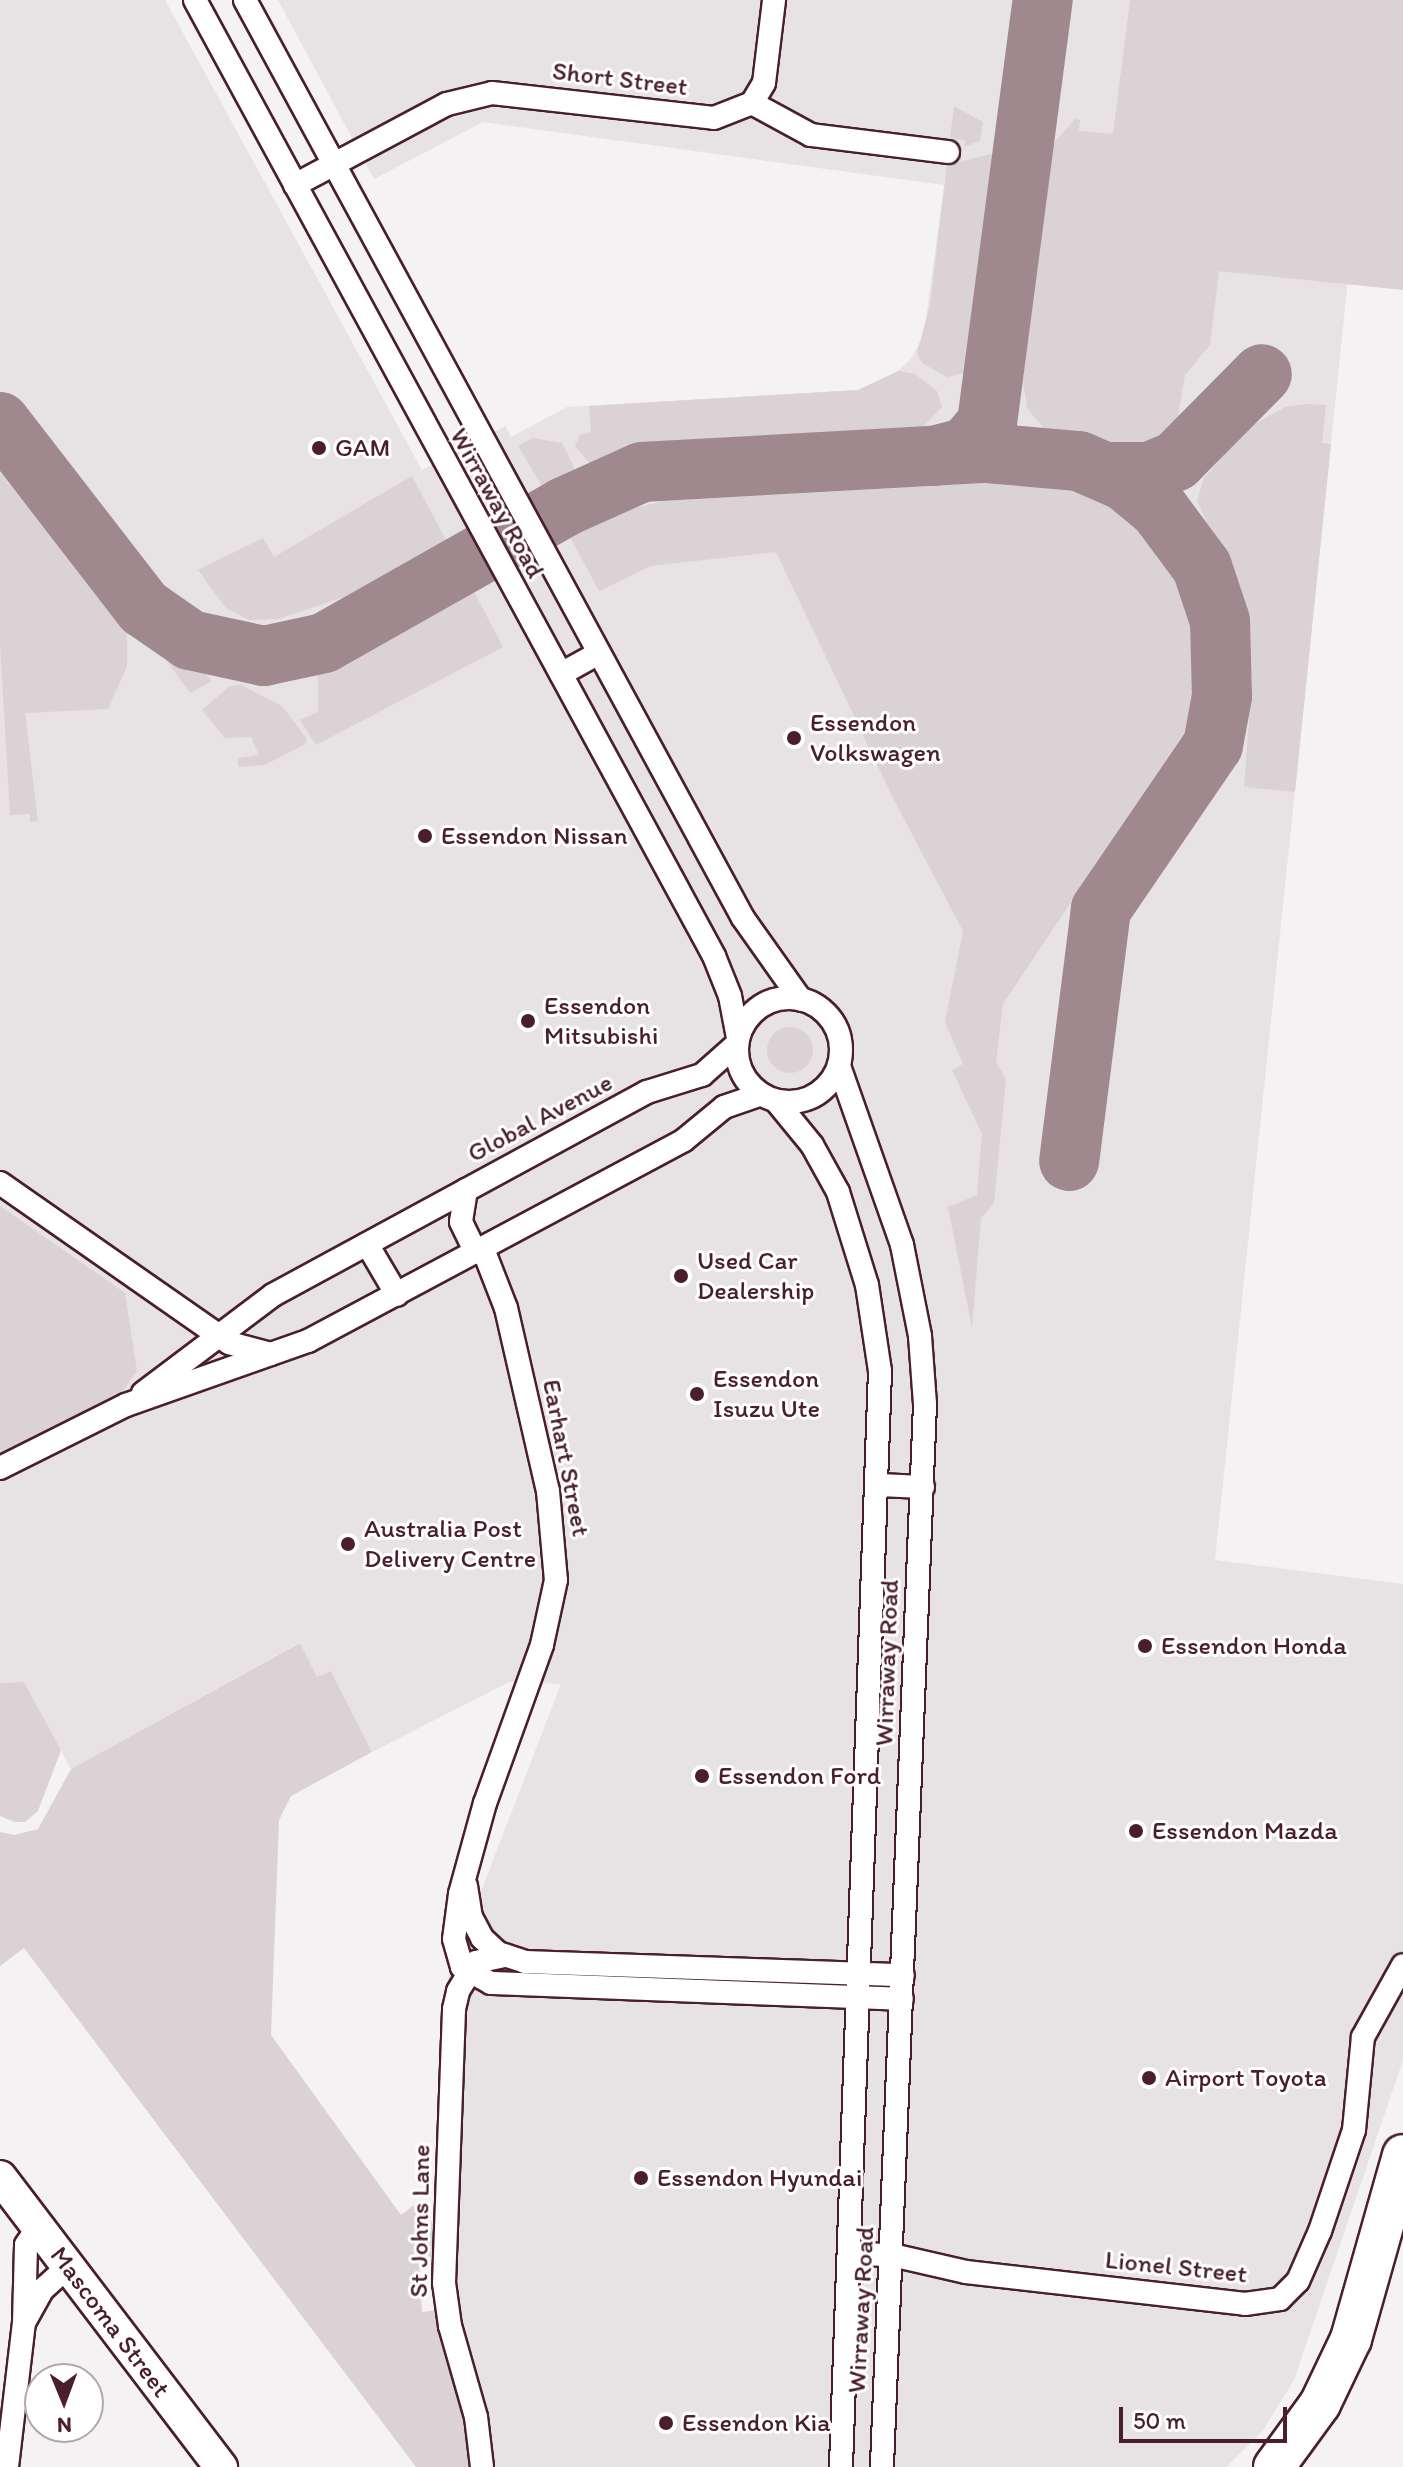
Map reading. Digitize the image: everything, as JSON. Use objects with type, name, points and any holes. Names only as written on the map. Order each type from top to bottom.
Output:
[{"type":"highway","points":[[1274,2467],[1320,2404],[1351,2339],[1403,2155]]},
{"type":"main road","name":"Mascoma Street","points":[[0,2177],[221,2467]]},
{"type":"street","name":"Wirraway Road","points":[[195,0],[718,965],[738,1041]]},
{"type":"street","name":"Wirraway Road","points":[[245,0],[743,918],[801,1000]]},
{"type":"street","points":[[774,0],[764,83],[752,103],[811,135],[948,152]]},
{"type":"street","name":"Short Street","points":[[295,185],[447,104],[475,95],[714,118],[752,103]]},
{"type":"street","points":[[561,674],[599,653]]},
{"type":"street","points":[[801,1000],[832,1021],[840,1040],[839,1066],[818,1093],[793,1102],[768,1098],[742,1073],[738,1041],[762,1006],[801,1000]]},
{"type":"street","name":"Global Avenue","points":[[126,1405],[215,1334],[273,1295],[647,1092],[702,1075],[738,1041]]},
{"type":"street","name":"Wirraway Road","points":[[839,1066],[902,1245],[913,1294],[925,1404],[882,2467]]},
{"type":"street","name":"Wirraway Road","points":[[768,1098],[831,1176],[867,1285],[880,1371],[879,1485],[841,2467]]},
{"type":"street","name":"Global Avenue","points":[[0,1468],[126,1405],[273,1354],[397,1295],[684,1140],[724,1107],[768,1098]]},
{"type":"street","points":[[0,1183],[215,1334],[240,1349],[273,1354]]},
{"type":"street","name":"Earhart Street","points":[[466,1190],[461,1222],[479,1251],[509,1320],[548,1491],[556,1558],[542,1645],[468,1861],[454,1932],[458,1959],[468,1974]]},
{"type":"street","points":[[367,1244],[397,1295]]},
{"type":"street","points":[[879,1485],[923,1487]]},
{"type":"street","name":"Earhart Street","points":[[468,1861],[473,1921],[486,1943],[505,1956]]},
{"type":"street","points":[[902,1999],[487,1982],[468,1974],[482,1958],[505,1956],[569,1963],[903,1975]]},
{"type":"street","points":[[569,1963],[571,1986]]},
{"type":"street","name":"Lionel Street","points":[[849,2254],[892,2255],[966,2272],[1245,2304],[1271,2302],[1289,2292],[1311,2254],[1344,2167],[1360,2102],[1361,2042],[1403,1965]]},
{"type":"street","name":"St Johns Lane","points":[[468,1974],[454,2009],[444,2283],[450,2326],[476,2417],[482,2467]]},
{"type":"street","points":[[7,2467],[24,2322],[26,2245],[38,2227]]},
{"type":"street","points":[[24,2322],[42,2290],[69,2266]]},
{"type":"shaded area","points":[[0,0],[165,0],[422,470],[505,426],[511,437],[567,407],[858,390],[892,376],[911,359],[924,334],[944,185],[483,122],[374,179],[278,0],[1377,0],[1215,1560],[1403,1584],[1403,2060],[1294,2380],[1262,2432],[1226,2467],[470,2467],[470,2436],[435,2269],[448,1977],[561,1684],[509,1682],[372,1752],[331,1671],[317,1678],[299,1643],[71,1769],[24,1682],[0,1683]]},
{"type":"shaded area","points":[[1130,0],[1403,0],[1403,290],[1219,271],[1210,345],[1185,375],[1176,429],[1152,440],[1116,446],[1045,430],[1027,408],[1023,381],[1052,145],[1075,119],[1080,120],[1079,131],[1113,134]]},
{"type":"shaded area","points":[[954,106],[983,122],[980,141],[964,147],[965,140],[950,138]]},
{"type":"shaded area","points":[[991,154],[998,159],[971,371],[947,377],[922,363],[917,353],[930,305],[947,165]]},
{"type":"shaded area","points":[[898,371],[915,374],[937,391],[942,407],[924,426],[892,440],[644,453],[592,466],[575,446],[580,435],[591,432],[589,406],[858,390]]},
{"type":"shaded area","points":[[1326,405],[1322,443],[1331,444],[1295,792],[1244,787],[1250,707],[1244,603],[1197,501],[1204,478],[1249,427],[1285,407]]},
{"type":"shaded area","points":[[533,438],[562,443],[574,467],[572,475],[545,491],[518,446]]},
{"type":"shaded area","points":[[0,473],[127,630],[127,666],[108,709],[25,713],[38,821],[30,822],[30,814],[10,815],[0,643]]},
{"type":"shaded area","points":[[412,476],[447,542],[344,597],[278,619],[249,620],[225,607],[198,570],[263,538],[274,557]]},
{"type":"shaded area","points":[[1008,482],[1048,483],[1101,500],[1129,517],[1159,549],[1194,608],[1198,693],[1192,721],[1003,1004],[996,1062],[1006,1079],[994,1203],[981,1218],[972,1328],[948,1207],[977,1195],[982,1134],[952,1070],[963,1064],[945,1022],[963,931],[892,796],[776,552],[651,566],[599,591],[569,535],[613,513],[664,501]]},
{"type":"shaded area","points":[[473,590],[503,647],[316,745],[300,720],[318,712],[318,671]]},
{"type":"shaded area","points":[[161,653],[201,669],[212,681],[190,693]]},
{"type":"shaded area","points":[[241,685],[282,706],[307,739],[305,744],[265,765],[238,767],[238,758],[259,755],[251,737],[225,738],[202,710],[230,686]]},
{"type":"shaded area","points":[[790,1027],[807,1033],[813,1050],[807,1067],[790,1073],[773,1067],[767,1050],[773,1033]]},
{"type":"shaded area","points":[[0,1206],[125,1293],[137,1371],[120,1395],[0,1455]]},
{"type":"shaded area","points":[[300,1643],[317,1677],[331,1671],[372,1752],[291,1796],[279,1820],[271,2035],[401,2215],[414,2205],[435,2226],[435,2257],[419,2256],[422,2312],[438,2310],[470,2436],[470,2467],[416,2467],[24,1948],[0,1966],[0,1832],[14,1835],[38,1829],[71,1769]]},
{"type":"shaded area","points":[[24,1682],[61,1750],[38,1811],[25,1822],[15,1822],[0,1816],[0,1683]]},
{"type":"taxiway","points":[[934,456],[967,447],[987,423],[1043,0]]},
{"type":"taxiway","points":[[1108,472],[1149,472],[1176,461],[1262,374]]},
{"type":"taxiway","points":[[0,422],[144,608],[190,640],[264,656],[324,643],[564,507],[642,472],[987,453],[1079,461],[1125,481],[1159,509],[1202,567],[1220,621],[1222,696],[1213,745],[1101,909],[1069,1161]]},
{"type":"place","name":"GAM","points":[[319,448]]},
{"type":"place","name":"Essendon Volkswagen","points":[[794,738]]},
{"type":"place","name":"Essendon Nissan","points":[[425,836]]},
{"type":"place","name":"Essendon Mitsubishi","points":[[528,1021]]},
{"type":"place","name":"Used Car Dealership","points":[[681,1276]]},
{"type":"place","name":"Essendon Isuzu Ute","points":[[697,1394]]},
{"type":"place","name":"Australia Post Delivery Centre","points":[[348,1544]]},
{"type":"place","name":"Essendon Honda","points":[[1145,1646]]},
{"type":"place","name":"Essendon Ford","points":[[702,1776]]},
{"type":"place","name":"Essendon Mazda","points":[[1136,1831]]},
{"type":"place","name":"Airport Toyota","points":[[1149,2078]]},
{"type":"place","name":"Essendon Hyundai","points":[[641,2178]]},
{"type":"place","name":"Essendon Kia","points":[[666,2423]]}]
